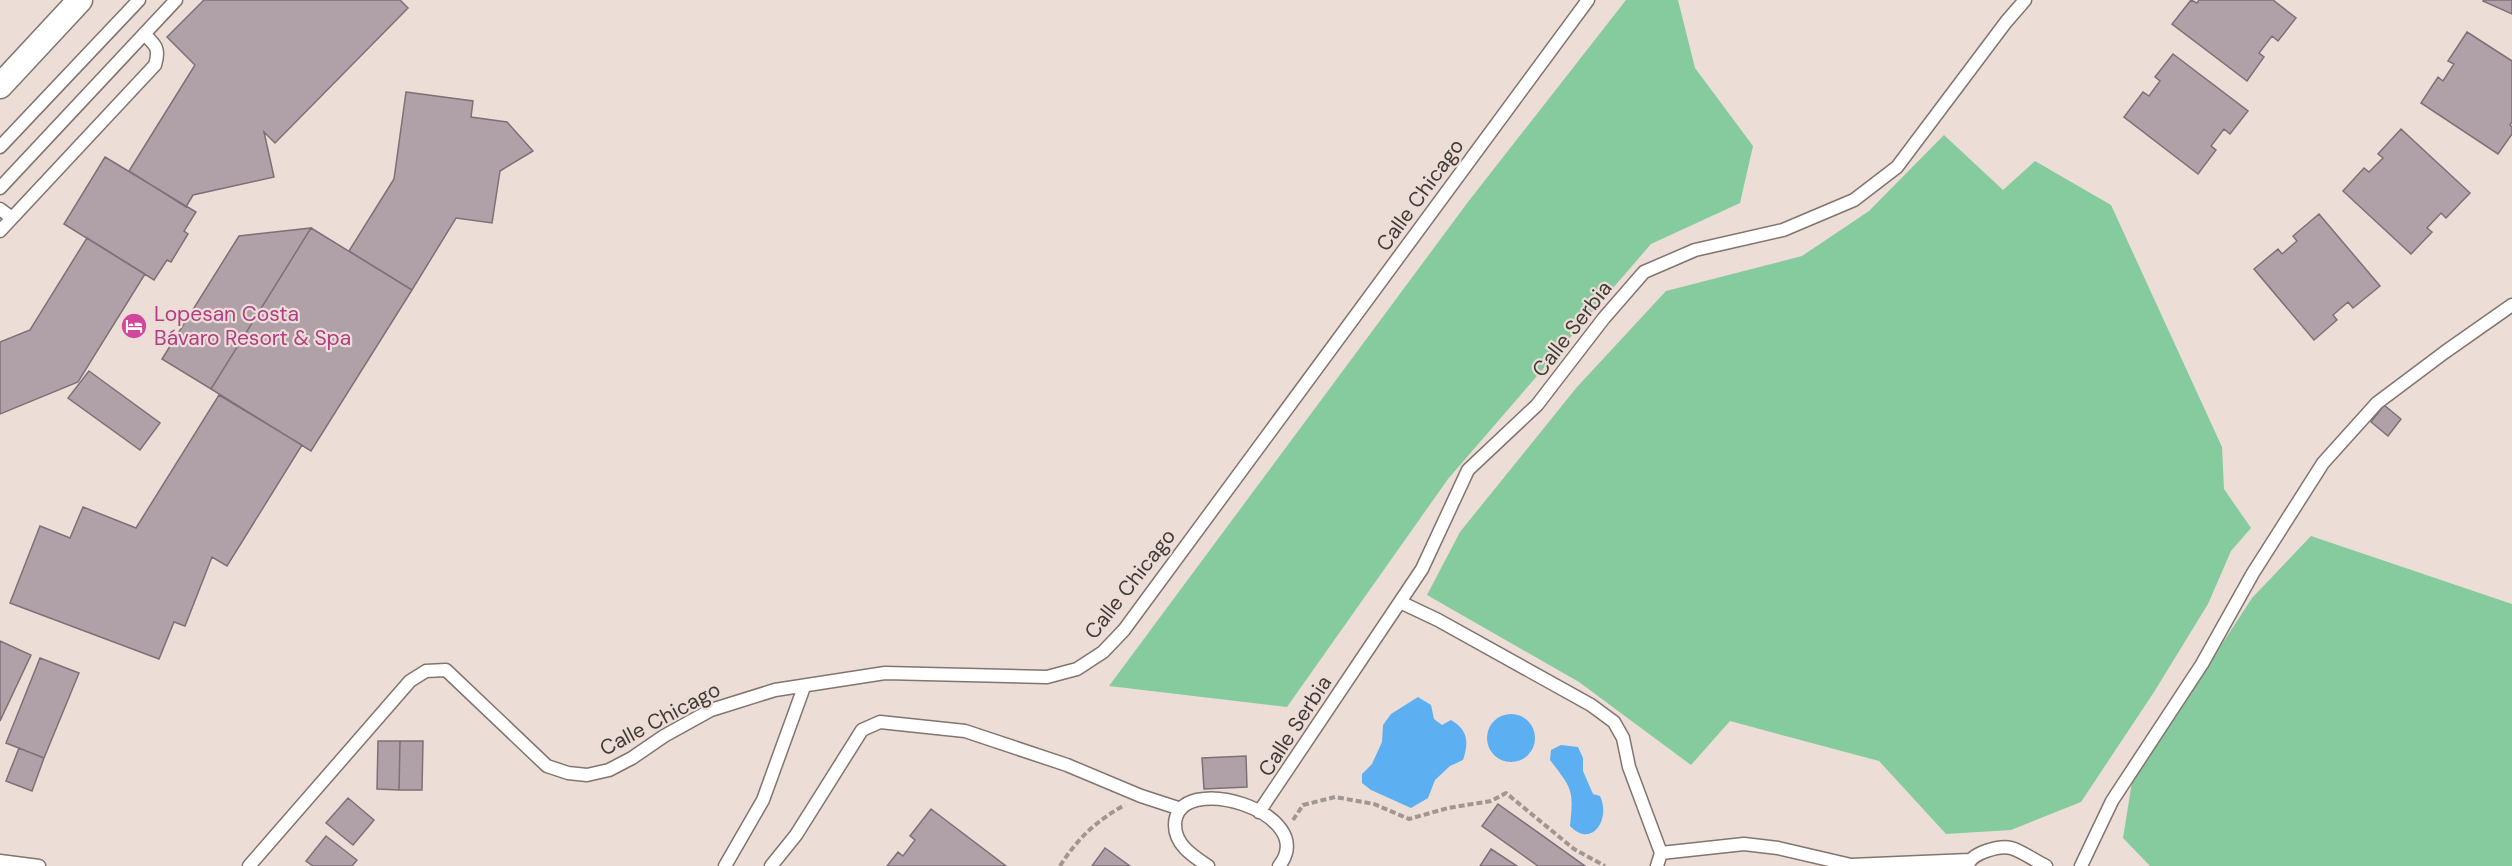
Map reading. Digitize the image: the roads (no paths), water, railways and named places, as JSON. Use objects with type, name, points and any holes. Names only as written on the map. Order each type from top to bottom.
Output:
[{"type":"street","points":[[0,86],[80,0]]},
{"type":"lane","points":[[0,147],[139,0]]},
{"type":"lane","points":[[0,188],[176,0]]},
{"type":"lane","name":"Calle Chicago","points":[[249,866],[410,681],[426,671],[446,670],[547,766],[568,773],[587,775],[609,770],[632,758],[664,736],[711,710],[775,690],[885,673],[1047,677],[1077,669],[1103,652],[1124,630],[1588,0]]},
{"type":"lane","name":"Calle Serbia","points":[[1259,812],[1422,569],[1468,470],[1537,405],[1604,318],[1644,272],[1695,250],[1784,230],[1854,200],[1897,167],[2025,0]]},
{"type":"lane","points":[[0,231],[155,65],[159,52],[157,46],[144,34]]},
{"type":"lane","points":[[0,209],[12,218]]},
{"type":"lane","points":[[2082,866],[2112,801],[2202,664],[2253,573],[2323,463],[2377,403],[2512,306]]},
{"type":"lane","points":[[1400,602],[1438,620],[1591,705],[1614,722],[1623,738],[1629,767],[1661,852],[1657,866]]},
{"type":"lane","points":[[725,866],[763,800],[804,687]]},
{"type":"lane","points":[[771,866],[796,835],[862,730],[880,722],[965,731],[1067,765],[1141,796],[1181,809]]},
{"type":"lane","points":[[1208,866],[1182,846],[1175,834],[1175,820],[1181,809],[1197,799],[1218,797],[1269,817],[1284,833],[1288,845],[1285,859],[1279,866]]},
{"type":"lane","points":[[1661,852],[1744,844],[1778,848],[1851,865],[1968,863],[1979,853],[2010,847],[2046,866]]},
{"type":"lane","points":[[0,861],[39,866]]},
{"type":"water","points":[[1418,697],[1431,705],[1434,719],[1442,725],[1451,720],[1461,728],[1466,737],[1466,748],[1463,760],[1450,766],[1435,780],[1428,798],[1411,808],[1371,790],[1362,783],[1362,774],[1372,764],[1382,742],[1383,725],[1391,714]]},
{"type":"water","points":[[1506,714],[1516,714],[1531,724],[1535,738],[1534,747],[1525,758],[1516,762],[1506,762],[1491,752],[1487,743],[1487,733],[1497,718]]},
{"type":"water","points":[[1561,745],[1578,747],[1583,758],[1583,771],[1593,794],[1600,796],[1603,814],[1601,822],[1592,833],[1578,832],[1570,826],[1572,804],[1570,790],[1550,760],[1551,750]]},
{"type":"place","name":"Lopesan Costa Bávaro Resort & Spa","points":[[134,326]]}]
